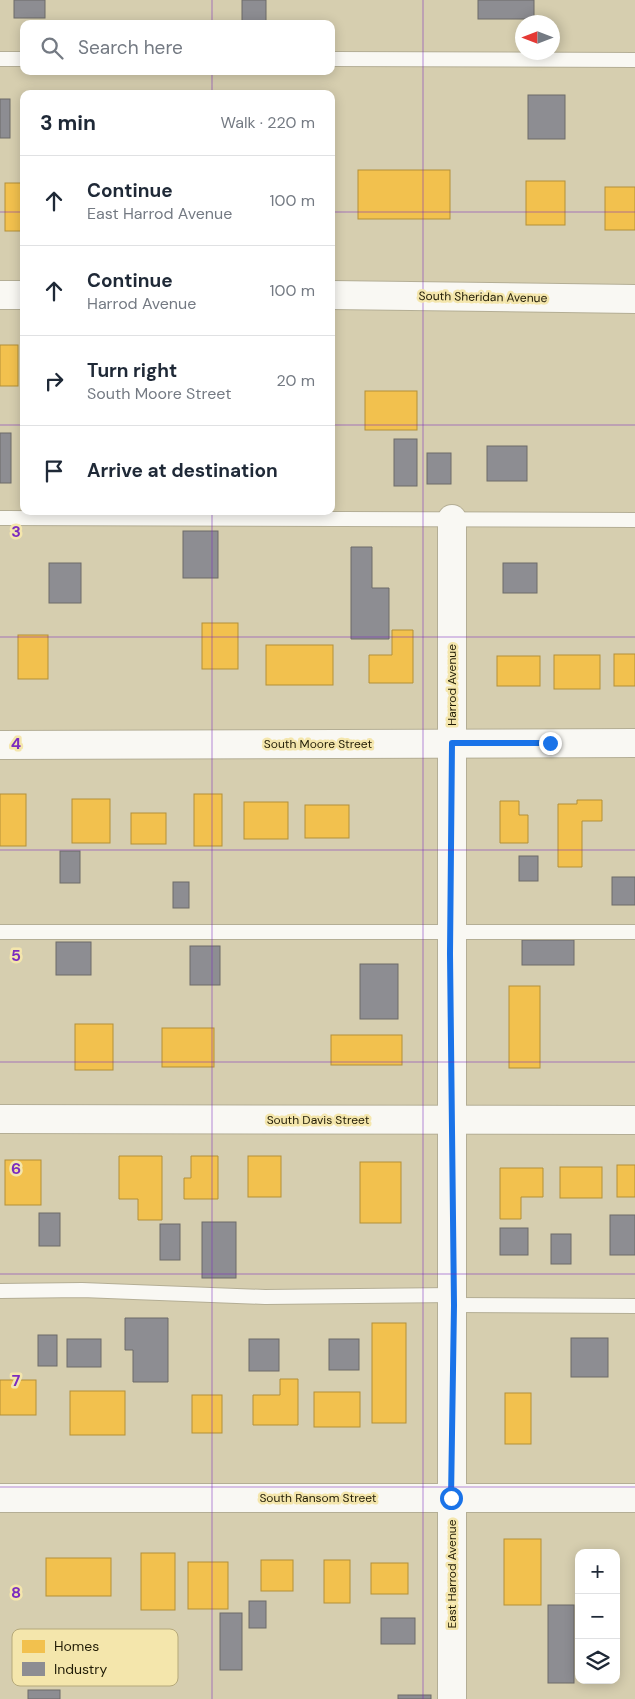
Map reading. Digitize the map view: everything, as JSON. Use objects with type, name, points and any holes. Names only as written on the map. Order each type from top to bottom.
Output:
[{"type":"street","points":[[0,295],[20,295]]},
{"type":"street","name":"South Sheridan Avenue","points":[[335,295],[635,299]]},
{"type":"street","name":"Harrod Avenue","points":[[452,519],[450,932],[452,1120]]},
{"type":"street","name":"South Moore Street","points":[[0,745],[635,743]]},
{"type":"street","name":"South Davis Street","points":[[0,1119],[635,1120]]},
{"type":"street","name":"East Harrod Avenue","points":[[452,1120],[452,1699]]},
{"type":"street","name":"South Ransom Street","points":[[0,1498],[635,1498]]},
{"type":"lane","points":[[0,58],[20,58]]},
{"type":"lane","points":[[335,59],[635,60]]},
{"type":"lane","points":[[0,518],[635,520]]},
{"type":"lane","points":[[0,932],[635,932]]},
{"type":"lane","points":[[0,1291],[82,1290],[265,1297],[453,1300],[635,1306]]},
{"type":"building: Homes","points":[[358,170],[450,170],[450,219],[358,219]]},
{"type":"building: Homes","points":[[526,181],[565,181],[565,225],[526,225]]},
{"type":"building: Homes","points":[[5,183],[20,183],[20,231],[5,231]]},
{"type":"building: Homes","points":[[605,187],[635,187],[635,230],[605,230]]},
{"type":"building: Homes","points":[[0,345],[18,345],[18,386],[0,386]]},
{"type":"building: Homes","points":[[365,391],[417,391],[417,430],[365,430]]},
{"type":"building: Homes","points":[[202,623],[238,623],[238,669],[202,669]]},
{"type":"building: Homes","points":[[392,630],[413,630],[413,683],[369,683],[369,655],[392,655]]},
{"type":"building: Homes","points":[[18,635],[48,635],[48,679],[18,679]]},
{"type":"building: Homes","points":[[266,645],[333,645],[333,685],[266,685]]},
{"type":"building: Homes","points":[[614,654],[635,654],[635,686],[614,686]]},
{"type":"building: Homes","points":[[554,655],[600,655],[600,689],[554,689]]},
{"type":"building: Homes","points":[[497,656],[540,656],[540,686],[497,686]]},
{"type":"building: Homes","points":[[0,794],[26,794],[26,846],[0,846]]},
{"type":"building: Homes","points":[[194,794],[222,794],[222,846],[194,846]]},
{"type":"building: Homes","points":[[72,799],[110,799],[110,843],[72,843]]},
{"type":"building: Homes","points":[[577,800],[602,800],[602,821],[582,821],[582,867],[558,867],[558,804],[577,804]]},
{"type":"building: Homes","points":[[500,801],[519,801],[519,815],[528,815],[528,843],[500,843]]},
{"type":"building: Homes","points":[[244,802],[288,802],[288,839],[244,839]]},
{"type":"building: Homes","points":[[305,805],[349,805],[349,838],[305,838]]},
{"type":"building: Homes","points":[[131,813],[166,813],[166,844],[131,844]]},
{"type":"building: Homes","points":[[509,986],[540,986],[540,1068],[509,1068]]},
{"type":"building: Homes","points":[[75,1024],[113,1024],[113,1070],[75,1070]]},
{"type":"building: Homes","points":[[162,1028],[214,1028],[214,1067],[162,1067]]},
{"type":"building: Homes","points":[[331,1035],[402,1035],[402,1065],[331,1065]]},
{"type":"building: Homes","points":[[119,1156],[162,1156],[162,1220],[138,1220],[138,1199],[119,1199]]},
{"type":"building: Homes","points":[[191,1156],[218,1156],[218,1199],[184,1199],[184,1178],[191,1178]]},
{"type":"building: Homes","points":[[248,1156],[281,1156],[281,1197],[248,1197]]},
{"type":"building: Homes","points":[[5,1160],[41,1160],[41,1205],[5,1205]]},
{"type":"building: Homes","points":[[360,1162],[401,1162],[401,1223],[360,1223]]},
{"type":"building: Homes","points":[[617,1165],[635,1165],[635,1197],[617,1197]]},
{"type":"building: Homes","points":[[560,1167],[602,1167],[602,1198],[560,1198]]},
{"type":"building: Homes","points":[[500,1168],[543,1168],[543,1197],[521,1197],[521,1219],[500,1219]]},
{"type":"building: Homes","points":[[372,1323],[406,1323],[406,1423],[372,1423]]},
{"type":"building: Homes","points":[[280,1379],[298,1379],[298,1425],[253,1425],[253,1395],[280,1395]]},
{"type":"building: Homes","points":[[0,1380],[36,1380],[36,1415],[0,1415]]},
{"type":"building: Homes","points":[[70,1391],[125,1391],[125,1435],[70,1435]]},
{"type":"building: Homes","points":[[314,1392],[360,1392],[360,1427],[314,1427]]},
{"type":"building: Homes","points":[[505,1393],[531,1393],[531,1444],[505,1444]]},
{"type":"building: Homes","points":[[192,1395],[222,1395],[222,1433],[192,1433]]},
{"type":"building: Homes","points":[[504,1539],[541,1539],[541,1605],[504,1605]]},
{"type":"building: Homes","points":[[141,1553],[175,1553],[175,1610],[141,1610]]},
{"type":"building: Homes","points":[[46,1558],[111,1558],[111,1596],[46,1596]]},
{"type":"building: Homes","points":[[261,1560],[293,1560],[293,1591],[261,1591]]},
{"type":"building: Homes","points":[[324,1560],[350,1560],[350,1603],[324,1603]]},
{"type":"building: Homes","points":[[188,1562],[228,1562],[228,1609],[188,1609]]},
{"type":"building: Homes","points":[[371,1563],[408,1563],[408,1594],[371,1594]]},
{"type":"building: Industry","points":[[14,0],[45,0],[45,18],[14,18]]},
{"type":"building: Industry","points":[[242,0],[266,0],[266,20],[242,20]]},
{"type":"building: Industry","points":[[478,0],[534,0],[534,15],[515,15],[515,19],[478,19]]},
{"type":"building: Industry","points":[[528,95],[565,95],[565,139],[528,139]]},
{"type":"building: Industry","points":[[0,99],[10,99],[10,138],[0,138]]},
{"type":"building: Industry","points":[[0,433],[11,433],[11,483],[0,483]]},
{"type":"building: Industry","points":[[394,439],[417,439],[417,486],[394,486]]},
{"type":"building: Industry","points":[[487,446],[527,446],[527,481],[487,481]]},
{"type":"building: Industry","points":[[427,453],[451,453],[451,484],[427,484]]},
{"type":"building: Industry","points":[[183,531],[218,531],[218,578],[183,578]]},
{"type":"building: Industry","points":[[351,547],[372,547],[372,588],[389,588],[389,639],[351,639]]},
{"type":"building: Industry","points":[[49,563],[81,563],[81,603],[49,603]]},
{"type":"building: Industry","points":[[503,563],[537,563],[537,593],[503,593]]},
{"type":"building: Industry","points":[[60,851],[80,851],[80,883],[60,883]]},
{"type":"building: Industry","points":[[519,856],[538,856],[538,881],[519,881]]},
{"type":"building: Industry","points":[[612,877],[635,877],[635,905],[612,905]]},
{"type":"building: Industry","points":[[173,882],[189,882],[189,908],[173,908]]},
{"type":"building: Industry","points":[[522,940],[574,940],[574,965],[522,965]]},
{"type":"building: Industry","points":[[56,942],[91,942],[91,975],[56,975]]},
{"type":"building: Industry","points":[[190,946],[220,946],[220,985],[190,985]]},
{"type":"building: Industry","points":[[360,964],[398,964],[398,1019],[360,1019]]},
{"type":"building: Industry","points":[[39,1213],[60,1213],[60,1246],[39,1246]]},
{"type":"building: Industry","points":[[610,1215],[635,1215],[635,1255],[610,1255]]},
{"type":"building: Industry","points":[[202,1222],[236,1222],[236,1278],[202,1278]]},
{"type":"building: Industry","points":[[160,1224],[180,1224],[180,1260],[160,1260]]},
{"type":"building: Industry","points":[[500,1228],[528,1228],[528,1255],[500,1255]]},
{"type":"building: Industry","points":[[551,1234],[571,1234],[571,1264],[551,1264]]},
{"type":"building: Industry","points":[[125,1318],[168,1318],[168,1382],[133,1382],[133,1350],[125,1350]]},
{"type":"building: Industry","points":[[38,1335],[57,1335],[57,1366],[38,1366]]},
{"type":"building: Industry","points":[[571,1338],[608,1338],[608,1377],[571,1377]]},
{"type":"building: Industry","points":[[67,1339],[101,1339],[101,1367],[67,1367]]},
{"type":"building: Industry","points":[[249,1339],[279,1339],[279,1371],[249,1371]]},
{"type":"building: Industry","points":[[329,1339],[359,1339],[359,1370],[329,1370]]},
{"type":"building: Industry","points":[[249,1601],[266,1601],[266,1628],[249,1628]]},
{"type":"building: Industry","points":[[548,1605],[574,1605],[574,1683],[548,1683]]},
{"type":"building: Industry","points":[[220,1613],[242,1613],[242,1670],[220,1670]]},
{"type":"building: Industry","points":[[381,1618],[415,1618],[415,1644],[381,1644]]},
{"type":"building: Industry","points":[[28,1690],[60,1690],[60,1699],[28,1699]]},
{"type":"building: Industry","points":[[398,1695],[431,1695],[431,1699],[398,1699]]},
{"type":"route","points":[[451,1498],[454,1305],[450,954],[452,743],[550,743]]}]
